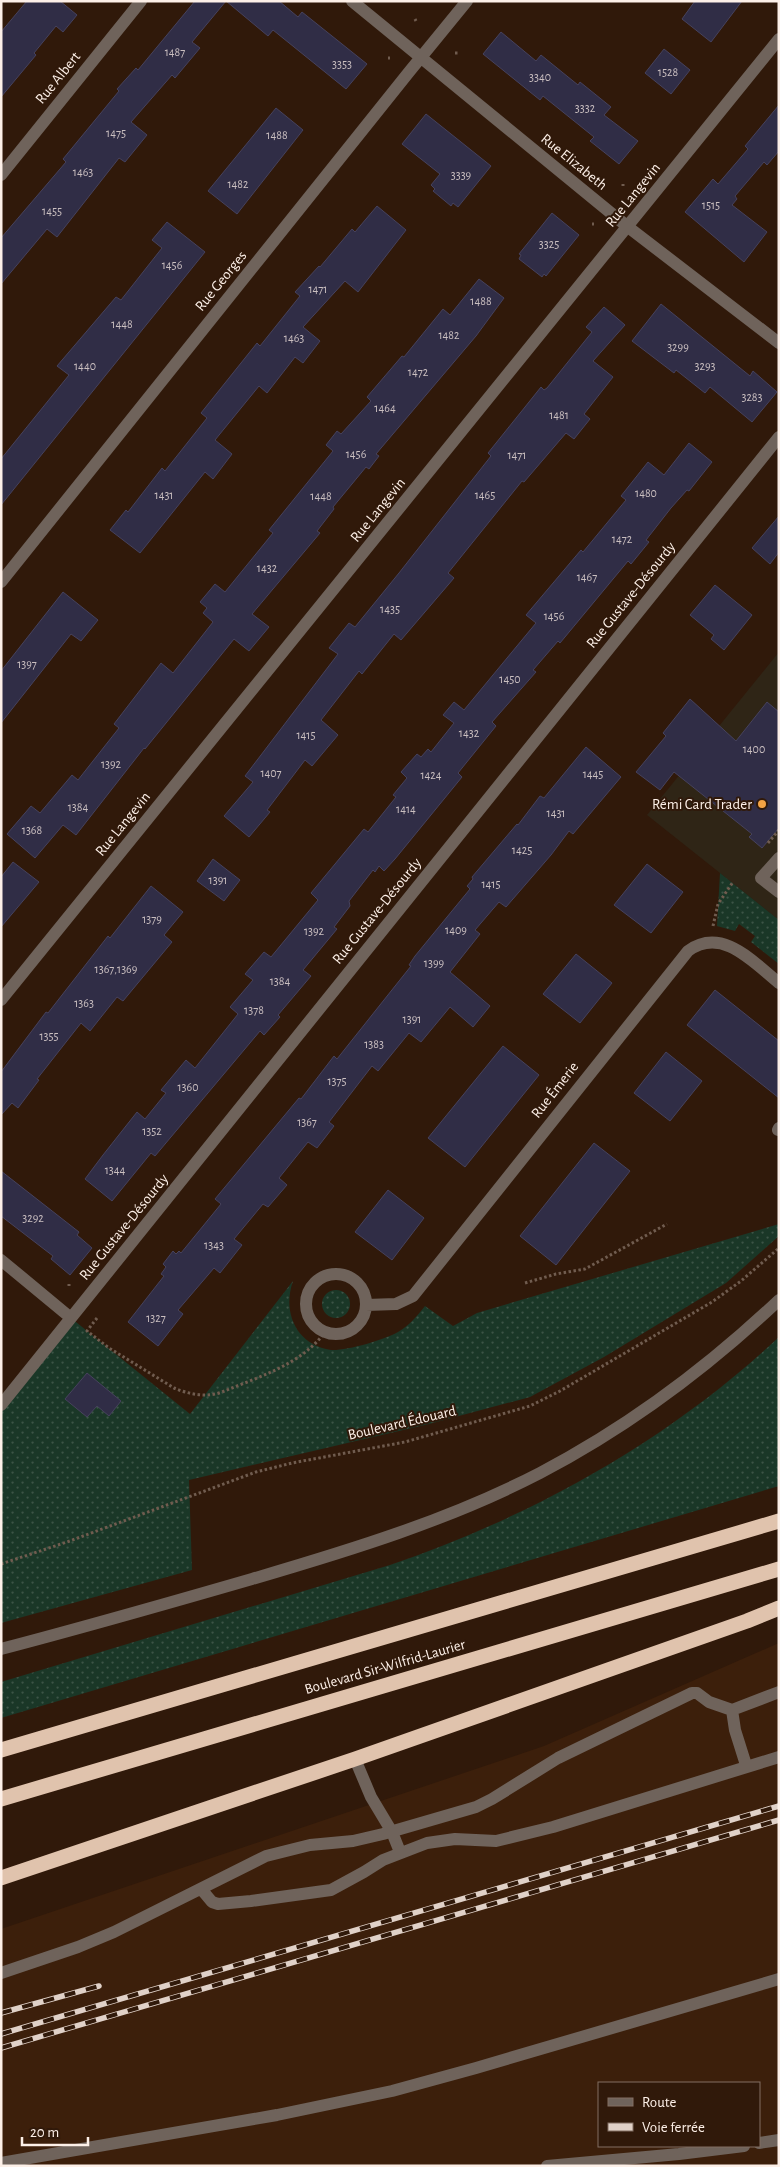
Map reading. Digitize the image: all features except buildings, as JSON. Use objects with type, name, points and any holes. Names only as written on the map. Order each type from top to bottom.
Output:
[{"type":"highway","name":"Boulevard Sir-Wilfrid-Laurier","points":[[1,1750],[779,1520]]},
{"type":"highway","name":"Boulevard Sir-Wilfrid-Laurier","points":[[1,1799],[779,1569]]},
{"type":"highway","points":[[1,1878],[355,1759],[779,1608]]},
{"type":"street","name":"Rue Albert","points":[[1,175],[141,1]]},
{"type":"street","name":"Rue Elizabeth","points":[[352,1],[628,227],[779,343]]},
{"type":"street","name":"Rue Georges","points":[[1,582],[467,1]]},
{"type":"street","name":"Rue Langevin","points":[[1,1000],[779,39]]},
{"type":"street","name":"Rue Gustave-Désourdy","points":[[1,1405],[779,436]]},
{"type":"street","points":[[779,858],[762,878],[779,892]]},
{"type":"street","name":"Rue Émerie","points":[[366,1305],[396,1304],[413,1296],[688,951],[706,942],[725,944],[737,950],[779,983]]},
{"type":"street","points":[[1,1260],[72,1318]]},
{"type":"street","points":[[334,1273],[344,1274],[353,1279],[363,1290],[366,1305],[364,1315],[355,1328],[341,1334],[326,1332],[313,1324],[308,1314],[306,1304],[309,1290],[319,1278],[334,1273]]},
{"type":"street","points":[[1,1649],[88,1627],[348,1551],[411,1529],[491,1497],[564,1460],[643,1410],[719,1355],[779,1300]]},
{"type":"street","points":[[1,1658],[88,1627]]},
{"type":"street","points":[[1,1973],[78,1947],[202,1890],[266,1856],[310,1846],[354,1841],[392,1832],[476,1807],[558,1758],[692,1693],[697,1693],[709,1702],[732,1710],[779,1692]]},
{"type":"street","points":[[732,1710],[734,1730],[746,1765]]},
{"type":"street","points":[[202,1890],[212,1902],[218,1904],[330,1890],[382,1860],[400,1852],[439,1841],[496,1841],[553,1827],[779,1756]]},
{"type":"street","points":[[355,1759],[371,1797],[392,1832],[400,1852]]},
{"type":"street","points":[[1,2163],[277,2115],[392,2091],[779,1979]]},
{"type":"street","points":[[760,2144],[779,2140]]},
{"type":"street","points":[[547,2166],[736,2147]]},
{"type":"path","points":[[763,849],[779,830]]},
{"type":"path","points":[[713,926],[718,904],[733,882]]},
{"type":"path","points":[[525,1283],[556,1274],[585,1269],[667,1224]]},
{"type":"path","name":"Boulevard Édouard","points":[[1,1564],[67,1542],[256,1472],[292,1462],[405,1442],[485,1421],[530,1406],[560,1391],[712,1302],[741,1281],[779,1248]]},
{"type":"path","points":[[97,1318],[87,1331],[109,1348],[174,1388],[209,1395],[222,1392],[293,1362],[316,1346],[326,1332]]},
{"type":"shaded area","points":[[779,652],[779,920],[647,815]]},
{"type":"shaded area","points":[[779,1643],[779,2166],[1,2166],[1,1929],[544,1746]]},
{"type":"green space","points":[[720,873],[779,920],[779,964],[751,942],[755,936],[739,924],[735,931],[717,926]]},
{"type":"green space","points":[[779,1224],[779,1236],[726,1283],[604,1357],[530,1397],[429,1424],[189,1480],[192,1570],[1,1623],[1,1405],[71,1318],[190,1414],[293,1281],[289,1304],[295,1325],[301,1334],[319,1347],[338,1350],[365,1344],[402,1330],[425,1306],[453,1326],[477,1313]]},
{"type":"green space","points":[[336,1290],[346,1294],[350,1304],[346,1314],[336,1318],[326,1314],[322,1304],[326,1294]]},
{"type":"green space","points":[[779,1337],[779,1486],[1,1718],[1,1682],[390,1565],[496,1523],[547,1499],[645,1442],[692,1410]]},
{"type":"railway","points":[[1,2034],[779,1806]]},
{"type":"railway","points":[[1,2048],[779,1820]]},
{"type":"railway","points":[[1,2013],[99,1986]]},
{"type":"place","name":"Rémi Card Trader","points":[[762,804]]}]
